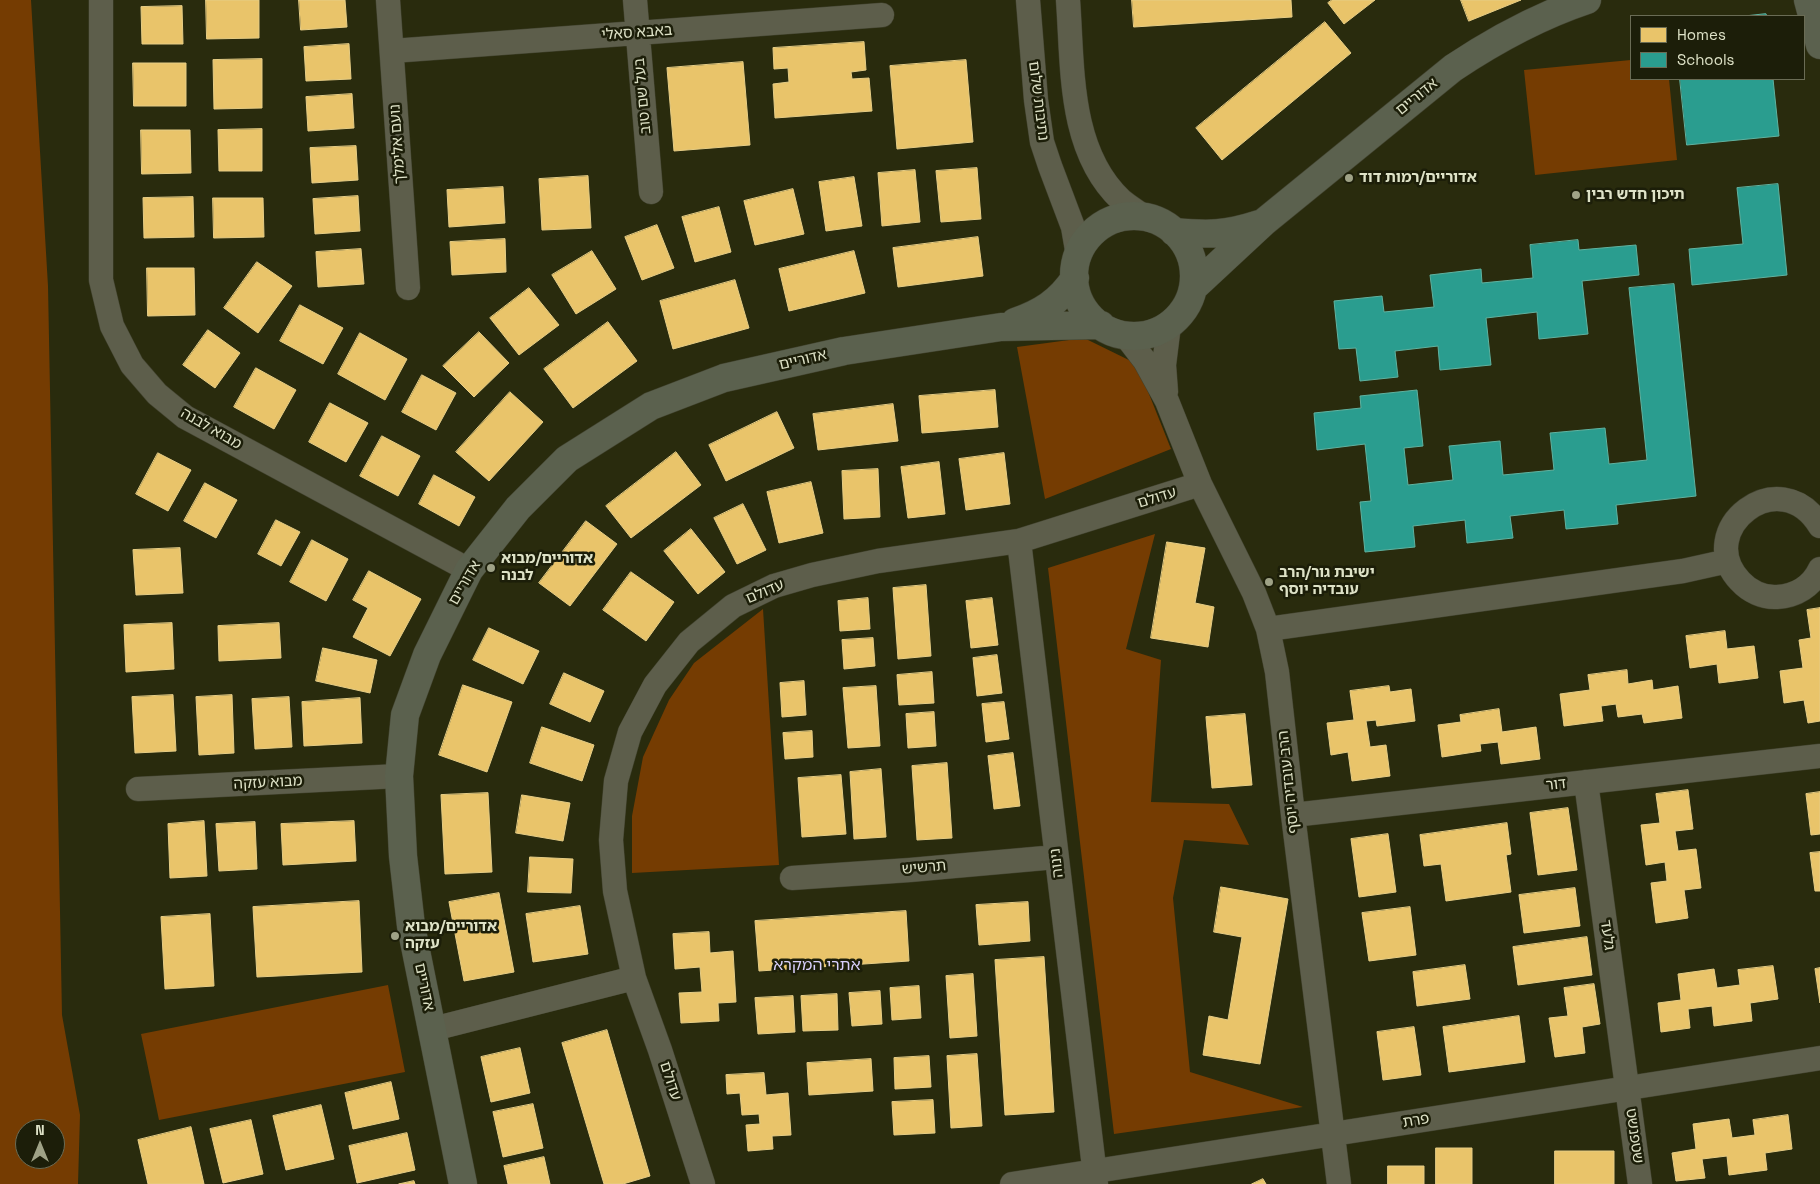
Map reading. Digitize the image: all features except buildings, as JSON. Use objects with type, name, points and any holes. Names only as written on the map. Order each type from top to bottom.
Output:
[{"type":"street","name":"מבוא לבנה","points":[[101,0],[101,280],[112,326],[132,365],[157,394],[185,417],[469,570]]},
{"type":"street","name":"נועם אלימלך","points":[[388,0],[408,288]]},
{"type":"street","name":"בעל שם טוב","points":[[635,0],[651,192]]},
{"type":"street","name":"נתיבות שלום","points":[[1028,0],[1036,100],[1042,142],[1073,227],[1077,267]]},
{"type":"street","points":[[1068,0],[1076,104],[1085,143],[1094,163],[1107,184],[1121,200],[1146,218],[1161,223],[1174,232],[1184,244],[1191,257],[1194,272],[1193,288],[1185,309],[1169,325],[1159,331],[1136,336],[1113,330],[1090,316],[1082,305],[1077,292],[1077,267],[1087,240],[1101,227],[1120,218],[1146,218]]},
{"type":"street","name":"אדוריים","points":[[1193,288],[1264,222],[1453,68],[1522,26],[1587,0]]},
{"type":"street","points":[[1808,0],[1820,44]]},
{"type":"street","name":"באבא סאלי","points":[[392,51],[882,15]]},
{"type":"street","name":"אדוריים","points":[[1174,232],[1217,234],[1236,232],[1264,222]]},
{"type":"street","name":"אדוריים","points":[[1001,327],[1047,307],[1064,293],[1077,267]]},
{"type":"street","name":"הרב עובדיה יוסף","points":[[1167,401],[1164,365],[1169,325]]},
{"type":"street","name":"אדוריים","points":[[463,1184],[411,926],[403,856],[398,776],[405,715],[427,654],[469,570],[518,508],[568,459],[651,406],[724,378],[844,350],[1001,327],[1113,330]]},
{"type":"street","name":"הרב עובדיה יוסף","points":[[1113,330],[1145,361],[1167,401],[1200,484],[1254,593],[1268,629],[1277,672],[1292,815],[1339,1184]]},
{"type":"street","name":"עדולם","points":[[703,1184],[660,1050],[634,978],[614,891],[611,840],[616,781],[630,732],[656,685],[689,642],[733,606],[774,586],[812,575],[878,561],[1019,541],[1200,484]]},
{"type":"street","points":[[1820,526],[1814,515],[1801,505],[1786,499],[1769,499],[1753,504],[1740,514],[1731,528],[1727,544],[1728,561],[1735,575],[1746,587],[1760,594],[1776,597],[1792,594],[1806,587],[1817,576],[1820,569]]},
{"type":"street","name":"נינוה","points":[[1019,541],[1095,1178]]},
{"type":"street","points":[[1268,629],[1682,571],[1728,561]]},
{"type":"street","name":"דור","points":[[1292,815],[1820,756]]},
{"type":"street","name":"מבוא עזקה","points":[[138,790],[398,776]]},
{"type":"street","name":"גלעד","points":[[1586,782],[1627,1088]]},
{"type":"street","name":"תרשיש","points":[[792,878],[1056,857]]},
{"type":"street","points":[[433,1029],[634,978]]},
{"type":"street","name":"פרת","points":[[1012,1184],[1095,1178],[1333,1134],[1820,1058]]},
{"type":"street","name":"שטפנשט","points":[[1627,1088],[1640,1184]]},
{"type":"shaded area","points":[[0,0],[31,0],[48,286],[62,1015],[80,1115],[78,1184],[0,1184]]},
{"type":"shaded area","points":[[1630,60],[1630,80],[1669,80],[1677,160],[1535,175],[1524,70]]},
{"type":"shaded area","points":[[1084,338],[1137,364],[1171,449],[1045,499],[1017,347]]},
{"type":"shaded area","points":[[1155,534],[1126,649],[1161,660],[1151,802],[1229,804],[1249,845],[1184,840],[1173,898],[1190,1072],[1303,1107],[1114,1134],[1048,568]]},
{"type":"shaded area","points":[[763,609],[779,865],[632,873],[632,816],[643,757],[669,700],[694,663]]},
{"type":"shaded area","points":[[388,985],[405,1072],[159,1120],[141,1034]]},
{"type":"place","name":"אדוריים/רמות דוד","points":[[1349,178]]},
{"type":"place","name":"תיכון חדש רבין","points":[[1576,195]]},
{"type":"place","name":"אדוריים/מבוא לבנה","points":[[491,568]]},
{"type":"place","name":"ישיבת גור/הרב עובדיה יוסף","points":[[1269,582]]},
{"type":"place","name":"אדוריים/מבוא עזקה","points":[[395,936]]},
{"type":"district","name":"אתרי המקרא","points":[[817,966]]}]
